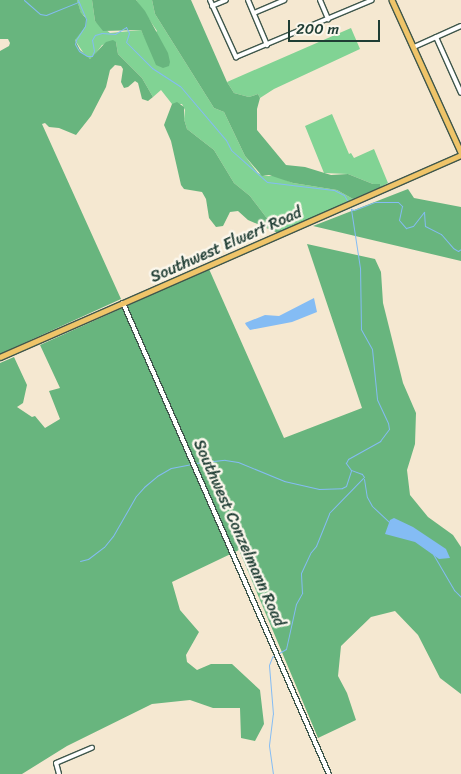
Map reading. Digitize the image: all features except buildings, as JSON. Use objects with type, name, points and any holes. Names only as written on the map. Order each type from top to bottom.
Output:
[{"type":"main road","points":[[392,0],[461,154]]},
{"type":"main road","name":"Southwest Elwert Road","points":[[0,357],[461,154]]},
{"type":"street","points":[[210,0],[236,57],[372,0]]},
{"type":"street","points":[[212,6],[226,0]]},
{"type":"street","points":[[248,0],[267,45]]},
{"type":"street","points":[[254,13],[284,0]]},
{"type":"street","points":[[320,0],[328,19]]},
{"type":"street","points":[[414,47],[461,26]]},
{"type":"street","points":[[436,37],[461,93]]},
{"type":"street","name":"Southwest Conzelmann Road","points":[[123,303],[329,774]]},
{"type":"street","points":[[59,774],[56,763],[92,748]]},
{"type":"green space","points":[[0,0],[77,0],[81,13],[87,19],[86,26],[75,40],[80,50],[90,59],[106,42],[113,40],[116,42],[118,54],[142,78],[153,97],[148,101],[142,99],[138,83],[135,81],[124,88],[121,82],[123,69],[121,66],[115,65],[110,70],[106,87],[91,116],[76,135],[59,128],[49,127],[45,123],[42,124],[121,299],[0,354],[0,51],[9,46],[10,43],[8,39],[0,39]]},
{"type":"green space","points":[[77,0],[92,0],[95,21],[110,33],[141,30],[147,42],[157,31],[136,0],[152,0],[155,14],[214,108],[224,112],[245,156],[258,173],[265,176],[276,176],[293,183],[337,190],[353,199],[283,231],[266,217],[250,196],[234,183],[214,150],[187,129],[184,119],[185,110],[182,104],[172,104],[161,90],[153,97],[142,78],[118,54],[116,42],[102,45],[90,59],[86,57],[75,40],[85,16],[81,14]]},
{"type":"green space","points":[[92,0],[136,0],[145,11],[168,53],[169,66],[163,68],[156,65],[141,30],[103,31],[95,21]]},
{"type":"green space","points":[[152,0],[191,0],[227,82],[234,93],[249,97],[258,94],[260,98],[257,109],[257,130],[286,165],[305,167],[331,175],[348,174],[373,184],[380,184],[381,187],[353,199],[337,190],[293,183],[269,175],[262,176],[245,156],[224,112],[214,108],[155,14]]},
{"type":"green space","points":[[351,28],[360,49],[274,89],[260,98],[258,94],[249,97],[234,93],[227,82]]},
{"type":"green space","points":[[177,102],[184,107],[184,119],[187,129],[214,150],[234,183],[250,196],[266,217],[283,231],[278,233],[248,220],[238,211],[230,212],[223,226],[216,227],[209,218],[206,199],[202,192],[184,189],[181,185],[171,141],[164,125],[172,104]]},
{"type":"green space","points":[[332,114],[349,154],[351,153],[354,158],[374,149],[388,183],[381,187],[380,184],[373,184],[348,174],[324,173],[305,126]]},
{"type":"green space","points":[[408,189],[414,198],[461,207],[461,261],[313,226]]},
{"type":"green space","points":[[307,244],[375,259],[381,272],[383,303],[403,383],[416,413],[415,444],[407,470],[410,495],[428,517],[453,535],[461,547],[461,694],[440,678],[418,635],[395,611],[371,617],[341,646],[338,676],[347,693],[356,720],[318,738],[239,550],[172,582],[180,610],[199,632],[186,655],[187,662],[197,670],[211,664],[232,664],[260,690],[264,724],[255,741],[241,738],[240,708],[213,708],[190,700],[152,704],[67,746],[22,774],[0,774],[0,363],[14,357],[27,385],[23,403],[17,407],[32,417],[35,416],[45,428],[60,419],[49,391],[60,388],[40,345],[209,269],[284,438],[362,408]]},
{"type":"water","points":[[314,298],[317,312],[292,322],[250,330],[245,323],[265,315],[279,316]]},
{"type":"water","points":[[394,518],[413,527],[446,549],[450,558],[439,559],[415,542],[385,534],[390,520]]},
{"type":"waterway","points":[[24,0],[40,14],[46,15],[78,2]]},
{"type":"waterway","points":[[78,0],[86,19],[85,26],[75,44],[79,51],[87,56],[92,56],[94,51],[92,40],[95,35],[102,33],[115,34],[126,27],[129,33],[126,42],[152,68],[180,86],[226,140],[231,150],[267,182],[334,190],[344,195],[348,202]]},
{"type":"waterway","points":[[364,477],[362,474],[351,470],[346,463],[348,459],[380,441],[389,429],[377,399],[372,349],[361,329],[360,268],[351,209],[354,210],[375,202],[398,202],[402,206],[399,220],[406,228],[413,226],[424,212],[425,226],[441,234],[453,248],[458,251],[461,249]]},
{"type":"waterway","points":[[195,463],[225,460],[238,462],[284,481],[319,489],[342,488],[346,486],[351,471]]},
{"type":"waterway","points":[[80,561],[88,559],[104,547],[113,536],[136,496],[144,487],[157,476],[171,468],[191,464]]},
{"type":"waterway","points":[[279,653],[286,649],[296,604],[302,593],[301,573],[316,546],[329,513],[363,478]]},
{"type":"waterway","points":[[364,479],[367,497],[372,506],[390,523]]},
{"type":"waterway","points":[[433,554],[454,590],[461,597]]},
{"type":"waterway","points":[[273,774],[269,745],[273,714],[269,665],[272,657],[275,655]]}]
